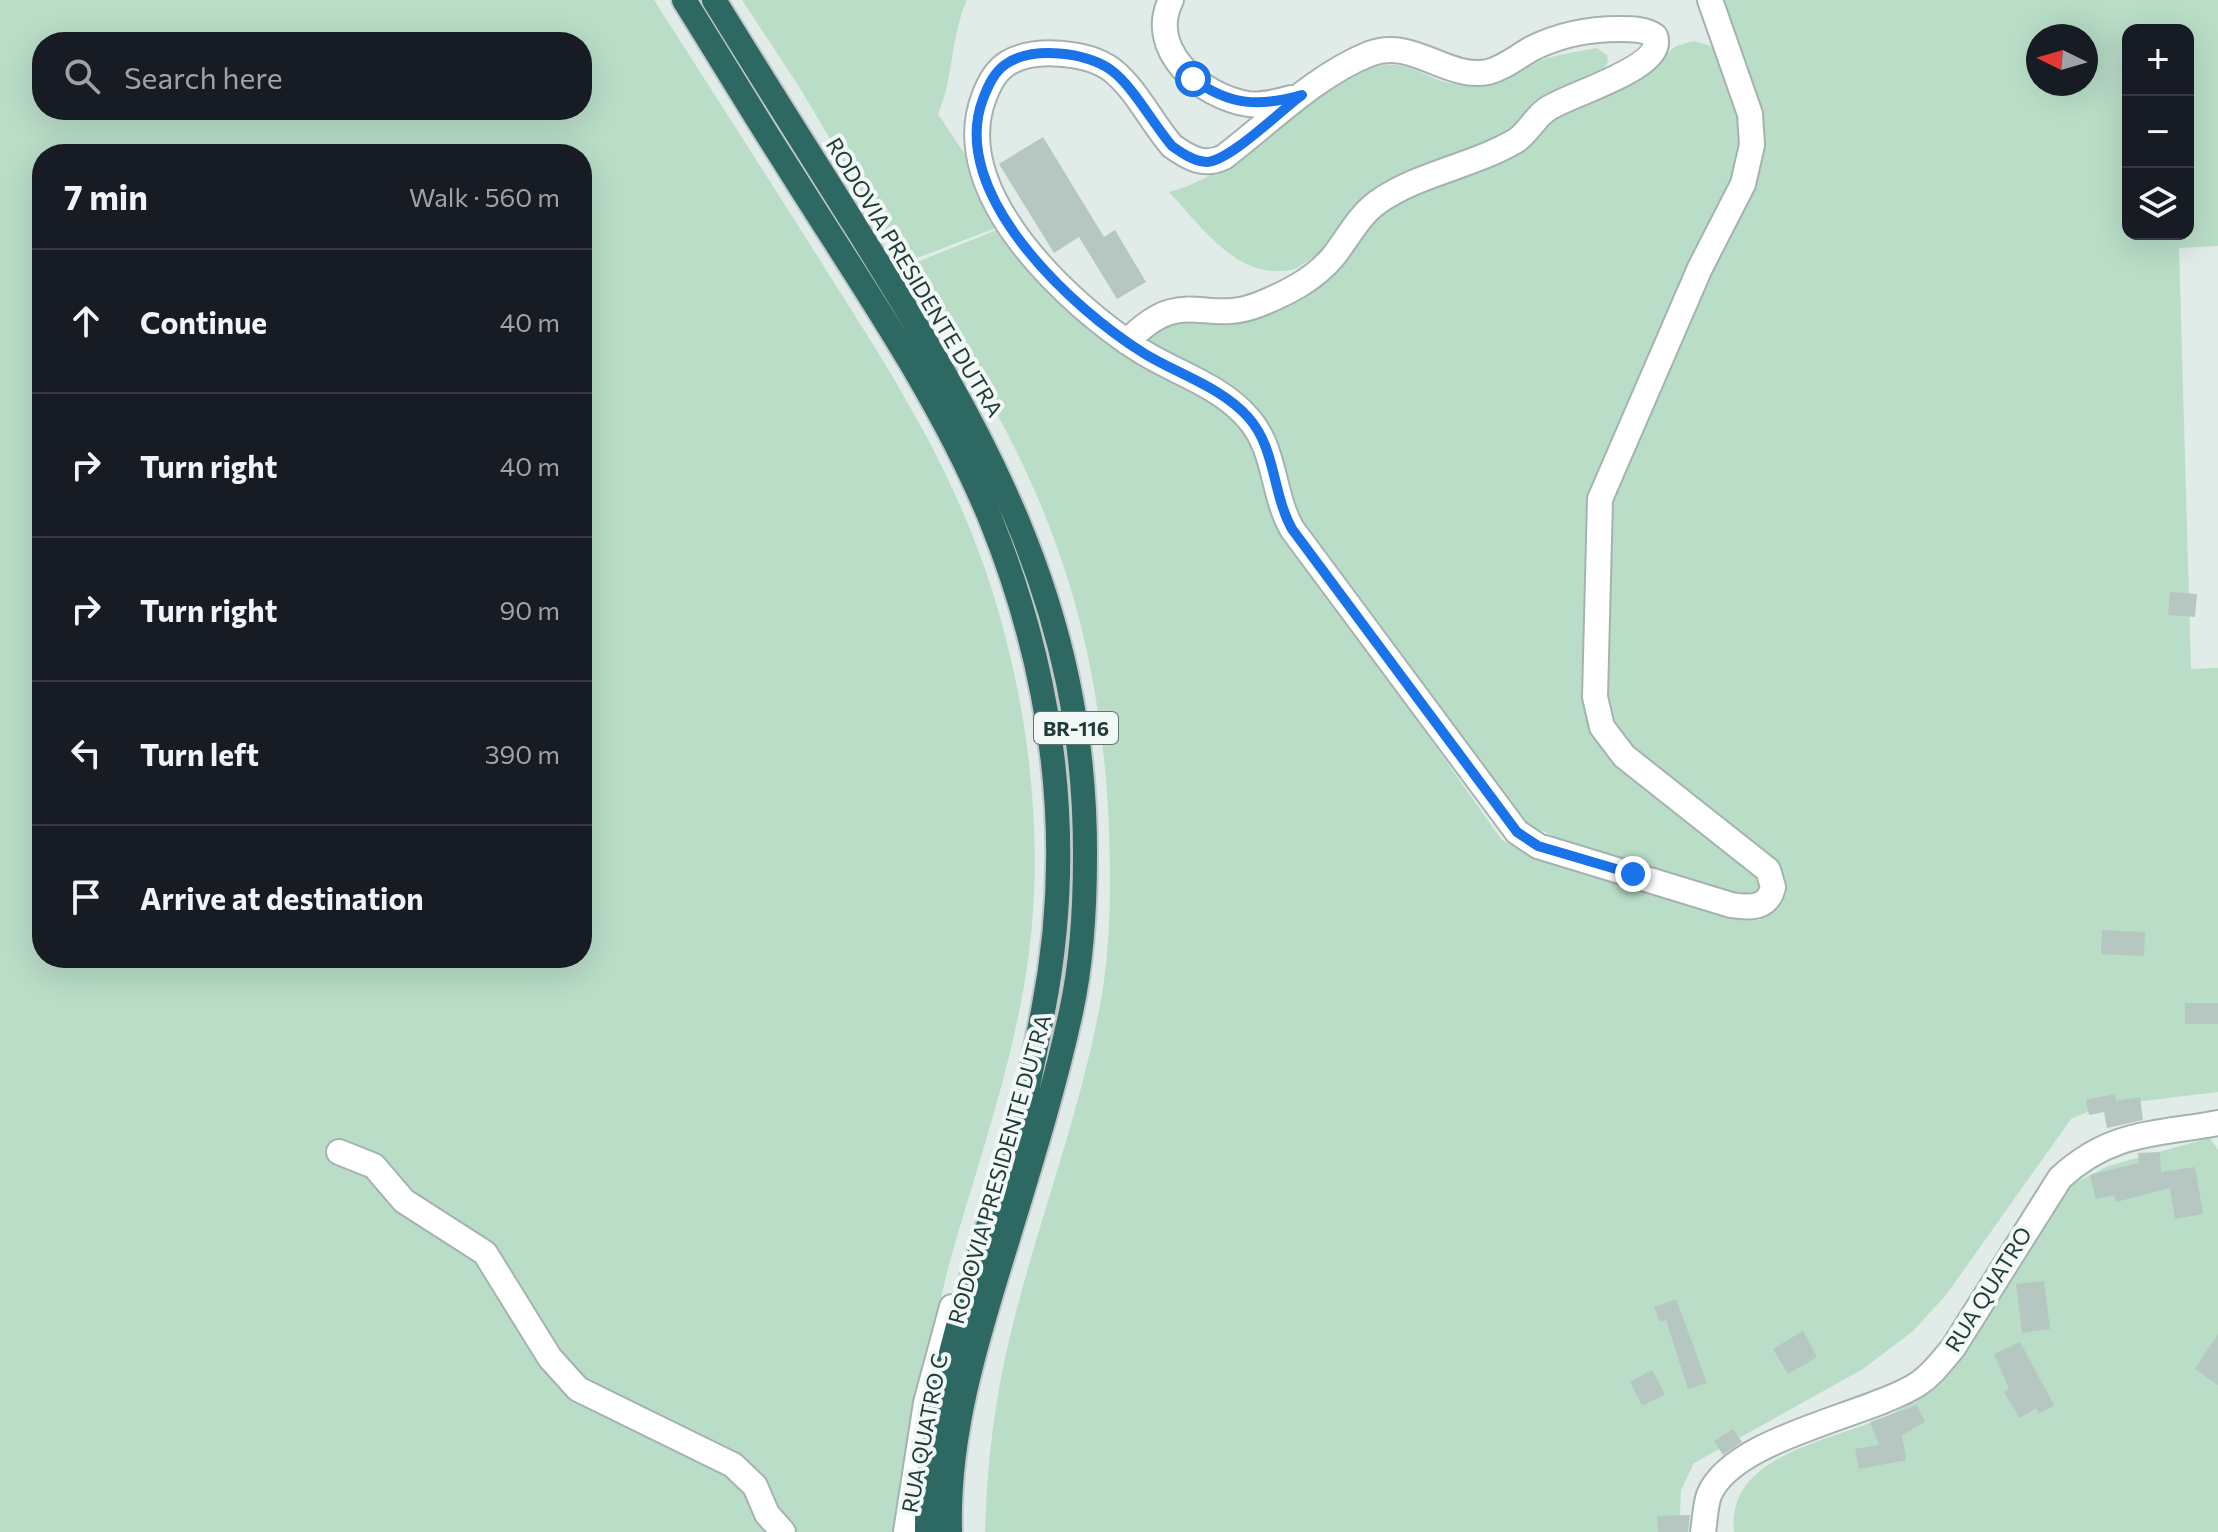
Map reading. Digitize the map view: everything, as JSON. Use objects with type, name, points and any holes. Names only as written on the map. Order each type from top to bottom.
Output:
[{"type":"highway","name":"RODOVIA PRESIDENTE DUTRA","points":[[684,0],[927,394],[989,516],[1023,610],[1043,686],[1060,809],[1053,939],[1033,1061],[1014,1145],[942,1389],[926,1479],[927,1532]]},
{"type":"highway","name":"RODOVIA PRESIDENTE DUTRA","points":[[714,0],[933,350],[985,446],[1039,568],[1066,661],[1074,713],[1085,859],[1073,1004],[1045,1117],[967,1378],[952,1478],[950,1532]]},
{"type":"street","points":[[1171,0],[1165,13],[1169,47],[1184,70],[1204,87],[1249,105],[1302,95]]},
{"type":"street","points":[[1127,342],[1144,325],[1173,309],[1238,310],[1288,292],[1331,259],[1375,203],[1514,142],[1548,108],[1597,87],[1650,58],[1657,41],[1644,31],[1582,31],[1558,37],[1503,66],[1478,73],[1460,71],[1413,52],[1381,51],[1351,64],[1302,95],[1224,157],[1208,162],[1185,155],[1172,146],[1111,69],[1065,55],[1018,57],[995,74],[981,104],[975,138],[987,180],[1005,216],[1046,275],[1127,342],[1218,393],[1248,417],[1268,452],[1281,503],[1292,529],[1517,832],[1538,846],[1731,905],[1752,907],[1764,903],[1773,887],[1768,870],[1624,756],[1602,727],[1595,697],[1600,499],[1700,268],[1743,184],[1752,145],[1750,114],[1710,0]]},
{"type":"street","name":"RUA QUATRO C","points":[[906,1532],[936,1360],[1033,1061]]},
{"type":"street","name":"RUA QUATRO","points":[[1703,1532],[1708,1497],[1737,1464],[1818,1423],[1918,1384],[1936,1368],[1953,1348],[2060,1178],[2079,1161],[2115,1140],[2217,1124]]},
{"type":"street","points":[[339,1152],[374,1166],[404,1201],[485,1253],[550,1358],[578,1389],[733,1465],[755,1486],[767,1514],[783,1532]]},
{"type":"green space","points":[[0,0],[654,0],[911,409],[963,511],[1007,644],[1027,747],[1035,851],[1029,953],[1015,1033],[941,1298],[897,1532],[0,1532]]},
{"type":"green space","points":[[742,0],[967,0],[938,114],[969,161],[1001,226],[904,263],[798,85]]},
{"type":"green space","points":[[1720,0],[2218,0],[2218,246],[2179,248],[2191,669],[2218,668],[2218,1092],[2101,1106],[2071,1119],[1946,1295],[1913,1331],[1863,1369],[1694,1463],[1681,1490],[1679,1532],[985,1532],[993,1429],[1006,1353],[1071,1124],[1101,1000],[1110,904],[1108,807],[1088,655],[1048,522],[987,396],[907,266],[1002,228],[1034,273],[1071,312],[1136,360],[1212,401],[1240,421],[1327,592],[1501,839],[1535,859],[1759,920],[1774,911],[1783,893],[1641,759],[1616,727],[1606,688],[1611,491],[1754,168]]},
{"type":"green space","points":[[1694,41],[1710,46],[1724,60],[1746,148],[1610,461],[1593,714],[1759,875],[1762,884],[1757,894],[1741,896],[1604,858],[1526,824],[1300,526],[1274,443],[1135,341],[1157,321],[1237,319],[1370,217],[1547,118],[1654,64],[1676,46]]},
{"type":"green space","points":[[1597,48],[1607,55],[1608,62],[1601,72],[1295,269],[1275,271],[1256,268],[1239,260],[1209,236],[1169,192],[1219,170],[1306,102],[1353,74],[1373,67],[1403,66],[1453,84],[1479,86],[1548,58]]},
{"type":"green space","points":[[2210,1138],[2218,1150],[2218,1532],[1734,1532],[1736,1504],[1749,1482],[1769,1464],[1823,1439],[1879,1420],[1905,1407],[1932,1387],[2069,1186],[2108,1166]]},
{"type":"building","points":[[1043,137],[1104,237],[1115,230],[1146,282],[1117,299],[1079,237],[1054,253],[999,164]]},
{"type":"building","points":[[2170,592],[2197,594],[2195,617],[2168,615]]},
{"type":"building","points":[[2102,930],[2145,932],[2144,956],[2101,954]]},
{"type":"building","points":[[2185,1003],[2218,1003],[2218,1024],[2185,1024]]},
{"type":"building","points":[[2115,1094],[2116,1101],[2140,1097],[2143,1120],[2107,1128],[2104,1112],[2089,1115],[2086,1100]]},
{"type":"building","points":[[2160,1152],[2161,1172],[2195,1167],[2203,1214],[2175,1219],[2170,1188],[2116,1202],[2114,1195],[2096,1199],[2090,1175],[2139,1163],[2138,1153]]},
{"type":"building","points":[[2044,1281],[2050,1329],[2022,1333],[2016,1284]]},
{"type":"building","points":[[1676,1299],[1707,1383],[1688,1389],[1666,1320],[1660,1322],[1654,1307]]},
{"type":"building","points":[[1803,1331],[1817,1357],[1788,1374],[1773,1349]]},
{"type":"building","points":[[2218,1334],[2218,1385],[2195,1369]]},
{"type":"building","points":[[2020,1342],[2054,1405],[2039,1414],[2036,1408],[2020,1418],[2004,1392],[2009,1389],[1994,1354]]},
{"type":"building","points":[[1652,1370],[1665,1394],[1642,1406],[1630,1382]]},
{"type":"building","points":[[1917,1405],[1925,1422],[1902,1435],[1906,1460],[1859,1469],[1855,1449],[1879,1445],[1870,1422]]},
{"type":"building","points":[[1733,1429],[1742,1442],[1723,1455],[1714,1441]]},
{"type":"building","points":[[1690,1515],[1688,1532],[1658,1532],[1657,1516]]},
{"type":"route","points":[[1193,79],[1215,94],[1249,105],[1262,105],[1302,95],[1224,157],[1208,162],[1197,161],[1172,146],[1111,69],[1065,55],[1018,57],[1005,64],[987,89],[977,118],[975,138],[978,157],[1005,216],[1046,275],[1127,342],[1218,393],[1248,417],[1268,452],[1285,517],[1292,529],[1517,832],[1538,846],[1633,874]]}]
